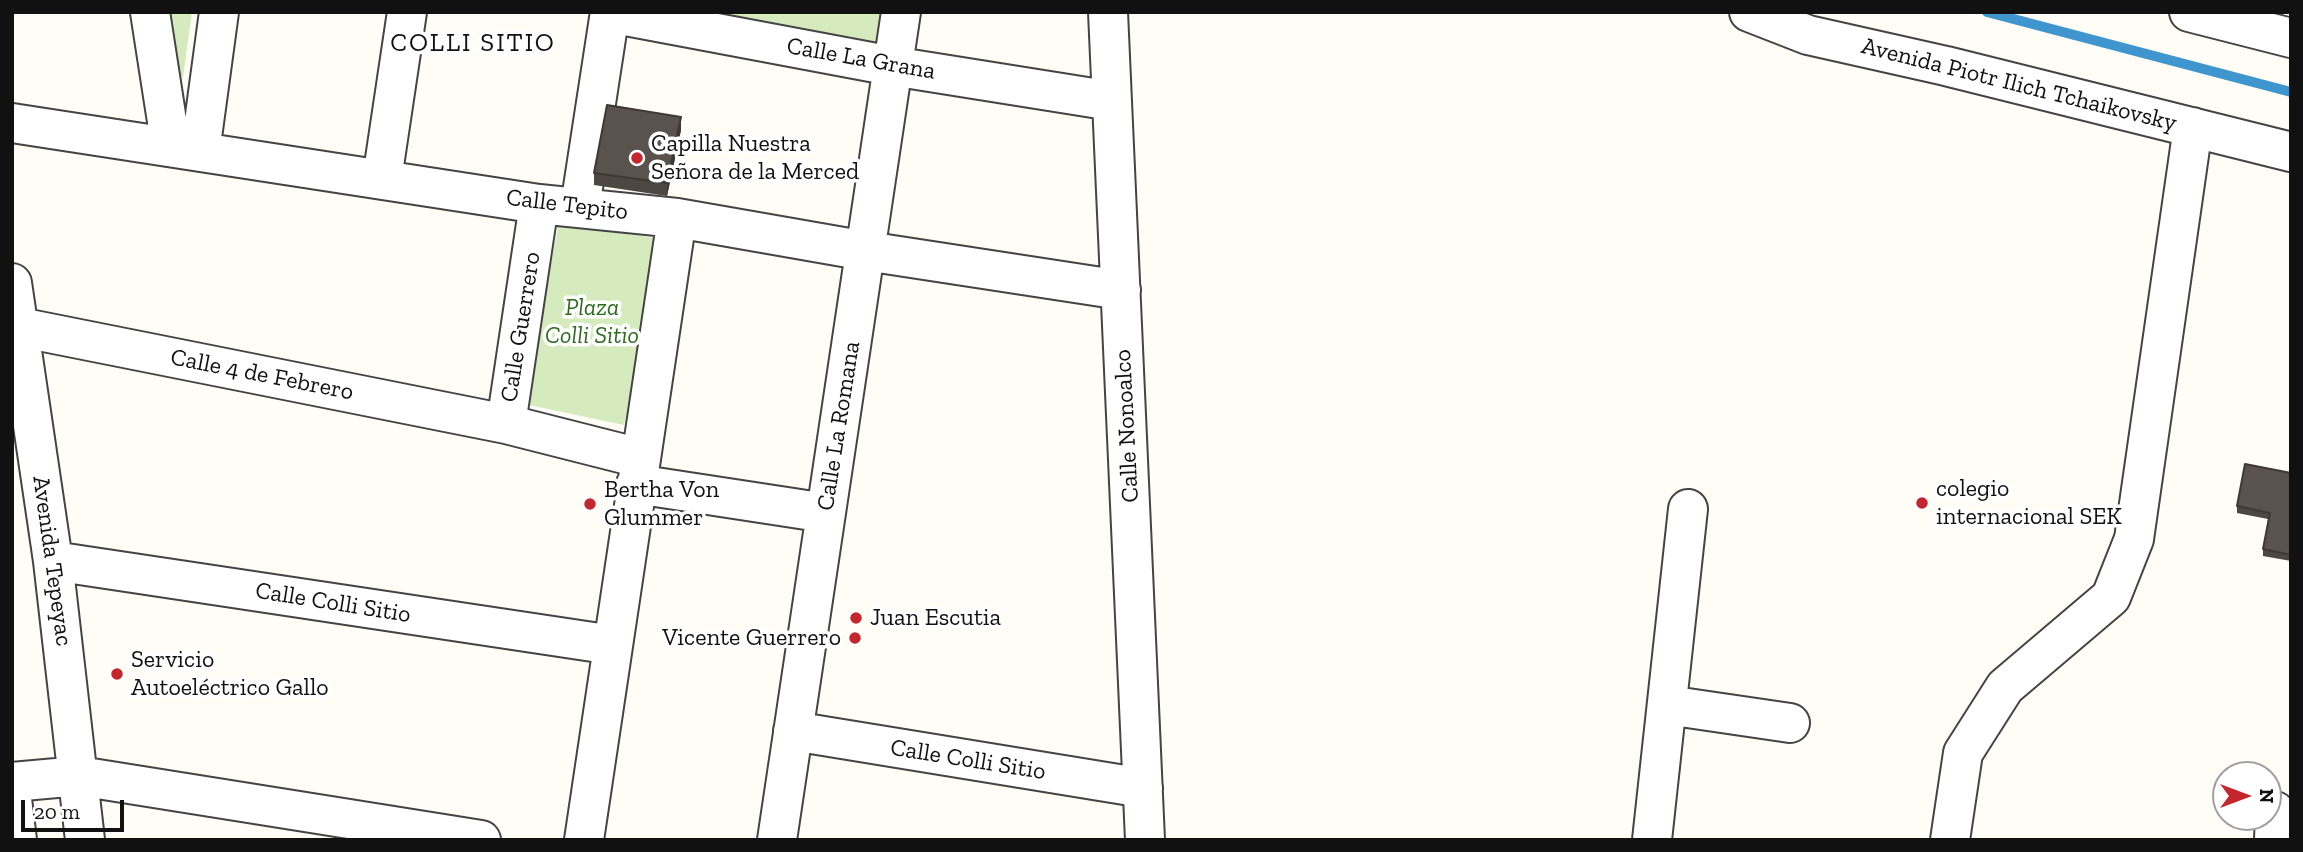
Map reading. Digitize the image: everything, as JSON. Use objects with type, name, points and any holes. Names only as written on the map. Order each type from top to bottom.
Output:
[{"type":"street","points":[[150,12],[185,150]]},
{"type":"street","points":[[185,150],[219,12]]},
{"type":"street","points":[[383,179],[407,12]]},
{"type":"street","name":"Calle La Romana","points":[[777,840],[901,12]]},
{"type":"street","name":"Calle Nonoalco","points":[[1108,12],[1145,840]]},
{"type":"street","name":"Avenida Piotr Ilich Tchaikovsky","points":[[1749,12],[1808,35],[1946,66],[2291,152]]},
{"type":"street","points":[[2189,12],[2291,38]]},
{"type":"street","points":[[580,207],[610,13]]},
{"type":"street","name":"Calle La Grana","points":[[610,13],[892,66],[1112,101]]},
{"type":"street","name":"Calle Tepito","points":[[12,123],[539,204],[677,218],[866,251],[1121,290]]},
{"type":"street","points":[[1950,840],[1963,753],[2005,687],[2111,597],[2134,539],[2193,127]]},
{"type":"street","name":"Calle Guerrero","points":[[519,427],[539,204]]},
{"type":"street","points":[[584,840],[677,218]]},
{"type":"street","name":"Avenida Tepeyac","points":[[12,283],[53,561],[85,840]]},
{"type":"street","name":"Calle 4 de Febrero","points":[[19,327],[519,427],[638,471],[826,513]]},
{"type":"street","points":[[1652,840],[1688,509]]},
{"type":"street","name":"Calle Colli Sitio","points":[[53,561],[613,645]]},
{"type":"street","points":[[1667,705],[1790,723]]},
{"type":"street","name":"Calle Colli Sitio","points":[[793,731],[1143,788]]},
{"type":"street","points":[[12,782],[79,776],[481,840]]},
{"type":"street","points":[[12,799],[17,840]]},
{"type":"green space","points":[[162,12],[192,12],[183,77],[172,74]]},
{"type":"green space","points":[[677,12],[888,12],[881,53]]},
{"type":"green space","name":"Plaza Colli Sitio","points":[[559,222],[661,239],[624,425],[524,404]]},
{"type":"building","name":"Capilla Nuestra Señora de la Merced","points":[[607,105],[681,117],[667,183],[594,173]]},
{"type":"building","points":[[2245,464],[2291,473],[2291,555],[2263,549],[2270,513],[2237,506]]},
{"type":"waterway","points":[[1987,12],[2291,92]]},
{"type":"place","name":"Capilla Nuestra Señora de la Merced","points":[[637,158]]},
{"type":"place","name":"colegio internacional SEK","points":[[1922,503]]},
{"type":"place","name":"Bertha Von Glummer","points":[[590,504]]},
{"type":"place","name":"Juan Escutia","points":[[856,618]]},
{"type":"place","name":"Vicente Guerrero","points":[[855,638]]},
{"type":"place","name":"Servicio Autoeléctrico Gallo","points":[[117,674]]},
{"type":"district","name":"COLLI SITIO","points":[[473,44]]}]
